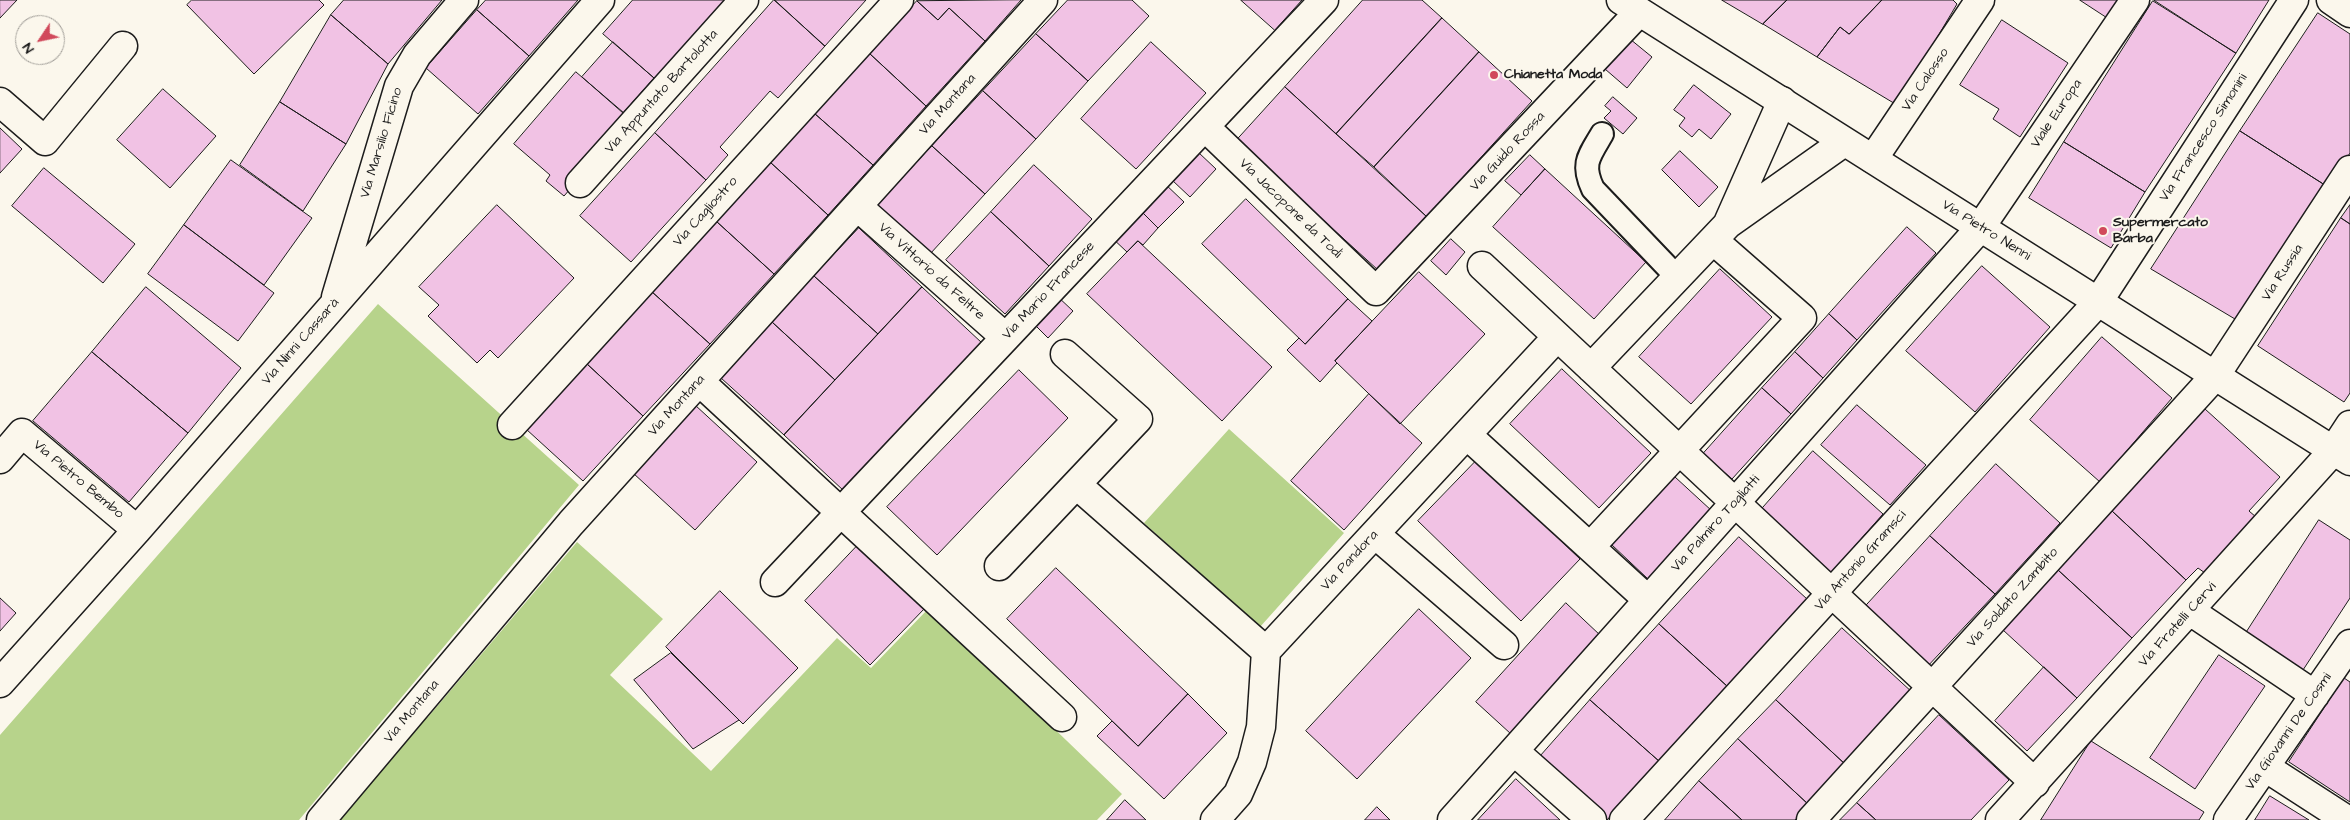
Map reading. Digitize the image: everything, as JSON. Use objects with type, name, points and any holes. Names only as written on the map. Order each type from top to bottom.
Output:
[{"type":"street","name":"Via Marsilio Ficino","points":[[334,304],[399,86],[417,55],[464,0]]},
{"type":"street","name":"Via Ninni Cassarà","points":[[0,683],[137,530],[600,0]]},
{"type":"street","name":"Via Appuntato Bartolotta","points":[[580,183],[744,0]]},
{"type":"street","name":"Via Cagliostro","points":[[512,425],[899,0]]},
{"type":"street","name":"Via Montana","points":[[321,820],[571,523],[1042,0]]},
{"type":"street","name":"Via Mario Francese","points":[[776,582],[1324,0]]},
{"type":"street","name":"Via Calosso","points":[[1873,160],[1980,0]]},
{"type":"street","name":"Viale Europa","points":[[1980,228],[2135,0]]},
{"type":"street","name":"Via Francesco Simonini","points":[[2098,302],[2294,0]]},
{"type":"street","points":[[2331,0],[2350,13]]},
{"type":"street","name":"Via Pietro Nenni","points":[[1630,6],[2342,456]]},
{"type":"street","name":"Via Guido Rossa","points":[[1376,292],[1630,6]]},
{"type":"street","points":[[0,102],[46,141],[123,46]]},
{"type":"street","points":[[1720,232],[1782,101]]},
{"type":"street","name":"Via Jacopone da Todi","points":[[1204,127],[1376,292]]},
{"type":"street","points":[[1590,368],[1720,232],[1844,142]]},
{"type":"street","name":"Via Russia","points":[[2215,376],[2350,170]]},
{"type":"street","name":"Via Vittorio da Feltre","points":[[857,206],[1005,337]]},
{"type":"street","name":"Via Palmiro Togliatti","points":[[1452,820],[1980,228]]},
{"type":"street","points":[[1590,547],[1802,318],[1720,232]]},
{"type":"street","points":[[1482,266],[2035,782]]},
{"type":"street","name":"Via Antonio Gramsci","points":[[1624,820],[2098,302]]},
{"type":"street","name":"Via Pandora","points":[[1266,652],[1557,337]]},
{"type":"street","points":[[999,566],[1138,419],[1065,354]]},
{"type":"street","name":"Via Soldato Zambito","points":[[1811,820],[2215,376]]},
{"type":"street","points":[[699,381],[1062,717]]},
{"type":"street","name":"Via Fratelli Cervi","points":[[2000,820],[2190,611],[2342,456],[2350,425]]},
{"type":"street","name":"Via Pietro Bembo","points":[[0,459],[22,433],[137,530]]},
{"type":"street","points":[[1467,434],[1648,600]]},
{"type":"street","points":[[1077,485],[1266,652],[1262,727],[1252,762],[1238,794],[1215,820]]},
{"type":"street","points":[[1375,534],[1504,645]]},
{"type":"street","points":[[2190,611],[2315,695]]},
{"type":"street","name":"Via Giovanni De Cosmi","points":[[2228,820],[2315,695],[2347,653]]},
{"type":"street","points":[[1514,751],[1592,820]]},
{"type":"street","points":[[2265,767],[2347,820]]},
{"type":"lane","points":[[1602,134],[1587,159],[1588,179],[1592,189],[1678,277]]},
{"type":"green space","points":[[378,304],[579,485],[299,820],[0,820],[0,735]]},
{"type":"green space","points":[[1229,429],[1344,533],[1260,627],[1144,523]]},
{"type":"green space","points":[[577,542],[663,619],[610,675],[711,771],[837,638],[871,668],[929,608],[1122,794],[1097,820],[321,820],[417,721],[428,717]]},
{"type":"building","points":[[0,0],[17,0],[0,18]]},
{"type":"building","points":[[192,0],[319,0],[324,5],[254,74],[187,5]]},
{"type":"building","points":[[344,0],[442,0],[388,64],[331,15]]},
{"type":"building","points":[[486,0],[578,0],[529,56],[477,10]]},
{"type":"building","points":[[633,0],[735,0],[661,84],[603,34]]},
{"type":"building","points":[[774,0],[825,46],[778,98],[770,91],[720,147],[728,155],[706,180],[655,133]]},
{"type":"building","points":[[775,0],[866,0],[825,46]]},
{"type":"building","points":[[1021,0],[985,41],[949,8],[938,20],[917,1]]},
{"type":"building","points":[[1068,0],[1132,0],[1149,16],[1088,81],[1036,34]]},
{"type":"building","points":[[1241,0],[1302,0],[1275,30]]},
{"type":"building","points":[[1363,0],[1422,0],[1442,18],[1336,134],[1285,87]]},
{"type":"building","points":[[1722,0],[1787,0],[1763,24]]},
{"type":"building","points":[[1787,0],[1882,0],[1849,34],[1840,27],[1817,57],[1763,24]]},
{"type":"building","points":[[1882,0],[1953,0],[1957,4],[1897,105],[1817,57],[1840,27],[1849,34]]},
{"type":"building","points":[[2080,0],[2124,0],[2111,20]]},
{"type":"building","points":[[2154,0],[2269,0],[2236,53]]},
{"type":"building","points":[[917,1],[938,20],[949,8],[985,41],[926,106],[869,53]]},
{"type":"building","points":[[2153,1],[2236,53],[2145,192],[2064,142]]},
{"type":"building","points":[[477,10],[529,56],[478,114],[426,68]]},
{"type":"building","points":[[2318,13],[2350,34],[2350,153],[2328,187],[2240,131]]},
{"type":"building","points":[[331,15],[388,64],[346,144],[280,102]]},
{"type":"building","points":[[1442,18],[1479,52],[1374,167],[1336,134]]},
{"type":"building","points":[[2002,20],[2068,63],[2020,137],[1993,119],[1999,109],[1960,85]]},
{"type":"building","points":[[1036,34],[1088,81],[1036,139],[983,91]]},
{"type":"building","points":[[1630,39],[1652,57],[1627,88],[1605,69]]},
{"type":"building","points":[[613,42],[654,78],[623,113],[582,77]]},
{"type":"building","points":[[1151,42],[1206,93],[1136,169],[1081,119]]},
{"type":"building","points":[[1479,52],[1532,101],[1427,217],[1374,167]]},
{"type":"building","points":[[869,53],[926,106],[873,165],[814,113]]},
{"type":"building","points":[[576,72],[631,119],[564,196],[546,181],[550,175],[514,144]]},
{"type":"building","points":[[1694,85],[1731,114],[1711,139],[1699,129],[1692,137],[1679,126],[1685,118],[1674,110]]},
{"type":"building","points":[[1285,87],[1427,217],[1378,270],[1236,141]]},
{"type":"building","points":[[163,89],[216,136],[170,188],[117,140]]},
{"type":"building","points":[[983,91],[1036,139],[985,194],[932,146]]},
{"type":"building","points":[[1613,97],[1637,118],[1623,134],[1604,118],[1611,111],[1605,106]]},
{"type":"building","points":[[280,102],[346,144],[303,211],[240,165]]},
{"type":"building","points":[[814,113],[873,165],[828,215],[770,162]]},
{"type":"building","points":[[0,128],[22,149],[0,173]]},
{"type":"building","points":[[2240,131],[2328,187],[2240,322],[2151,269]]},
{"type":"building","points":[[655,133],[706,180],[631,262],[580,216]]},
{"type":"building","points":[[2064,142],[2145,192],[2111,248],[2029,198]]},
{"type":"building","points":[[932,146],[985,194],[930,254],[877,206]]},
{"type":"building","points":[[1680,151],[1718,187],[1699,207],[1662,170]]},
{"type":"building","points":[[1198,152],[1216,169],[1190,197],[1172,180]]},
{"type":"building","points":[[1530,155],[1545,169],[1521,195],[1505,181]]},
{"type":"building","points":[[231,160],[312,218],[264,285],[184,225]]},
{"type":"building","points":[[770,162],[828,215],[774,274],[716,221]]},
{"type":"building","points":[[1034,165],[1092,219],[1049,266],[991,212]]},
{"type":"building","points":[[44,168],[135,244],[103,283],[12,206]]},
{"type":"building","points":[[1545,169],[1646,262],[1594,319],[1493,227]]},
{"type":"building","points":[[1162,181],[1184,202],[1158,228],[1137,207]]},
{"type":"building","points":[[1246,199],[1348,299],[1305,344],[1202,244]]},
{"type":"building","points":[[497,205],[574,278],[498,358],[490,350],[477,363],[428,316],[439,305],[419,287]]},
{"type":"building","points":[[2350,205],[2350,224],[2341,218]]},
{"type":"building","points":[[1137,207],[1158,228],[1143,245],[1138,241],[1127,252],[1110,236]]},
{"type":"building","points":[[991,212],[1049,266],[1005,314],[946,260]]},
{"type":"building","points":[[2341,218],[2350,224],[2350,393],[2344,402],[2258,346]]},
{"type":"building","points":[[716,221],[774,274],[710,344],[651,291]]},
{"type":"building","points":[[184,225],[274,293],[238,341],[148,274]]},
{"type":"building","points":[[1907,227],[1936,253],[1857,340],[1829,314]]},
{"type":"building","points":[[859,228],[922,287],[878,334],[814,276]]},
{"type":"building","points":[[1451,239],[1465,252],[1446,275],[1431,261]]},
{"type":"building","points":[[1138,241],[1272,367],[1222,421],[1087,294]]},
{"type":"building","points":[[1982,266],[2050,327],[1975,412],[1906,351]]},
{"type":"building","points":[[1720,269],[1772,317],[1691,404],[1639,357]]},
{"type":"building","points":[[1419,272],[1485,334],[1400,424],[1335,361]]},
{"type":"building","points":[[814,276],[878,334],[835,380],[772,322]]},
{"type":"building","points":[[146,287],[241,368],[188,433],[92,352]]},
{"type":"building","points":[[922,287],[982,343],[844,491],[784,435]]},
{"type":"building","points":[[651,291],[710,344],[643,416],[586,363]]},
{"type":"building","points":[[1056,295],[1073,311],[1048,338],[1031,321]]},
{"type":"building","points":[[1348,299],[1372,321],[1335,361],[1337,363],[1320,382],[1287,350],[1299,338],[1305,344]]},
{"type":"building","points":[[1829,314],[1857,340],[1823,378],[1795,352]]},
{"type":"building","points":[[772,322],[835,380],[784,435],[721,378]]},
{"type":"building","points":[[2102,337],[2172,398],[2100,482],[2030,420]]},
{"type":"building","points":[[92,352],[188,433],[129,502],[33,421]]},
{"type":"building","points":[[1795,352],[1823,378],[1791,414],[1762,388]]},
{"type":"building","points":[[586,363],[643,416],[583,481],[526,429]]},
{"type":"building","points":[[1562,369],[1651,453],[1599,508],[1510,424]]},
{"type":"building","points":[[1019,370],[1068,418],[937,555],[887,507]]},
{"type":"building","points":[[1762,388],[1791,414],[1732,479],[1703,454]]},
{"type":"building","points":[[1369,394],[1422,443],[1344,530],[1291,481]]},
{"type":"building","points":[[695,405],[757,462],[695,530],[633,473]]},
{"type":"building","points":[[1857,405],[1926,465],[1890,505],[1821,445]]},
{"type":"building","points":[[2205,409],[2280,477],[2249,511],[2256,517],[2205,573],[2198,568],[2186,580],[2112,511]]},
{"type":"building","points":[[1813,451],[1883,514],[1831,573],[1760,511]]},
{"type":"building","points":[[1477,460],[1580,559],[1521,621],[1418,521]]},
{"type":"building","points":[[1996,464],[2060,523],[1995,594],[1930,536]]},
{"type":"building","points":[[1675,477],[1712,511],[1648,579],[1612,545]]},
{"type":"building","points":[[2112,511],[2186,580],[2132,638],[2058,570]]},
{"type":"building","points":[[2319,520],[2350,540],[2350,598],[2303,670],[2246,633]]},
{"type":"building","points":[[1930,536],[1995,594],[1926,668],[1863,609]]},
{"type":"building","points":[[1739,537],[1807,599],[1728,687],[1659,624]]},
{"type":"building","points":[[859,544],[925,608],[870,665],[805,601]]},
{"type":"building","points":[[1056,568],[1188,694],[1138,746],[1007,619]]},
{"type":"building","points":[[2058,570],[2132,638],[2077,698],[2003,630]]},
{"type":"building","points":[[720,591],[798,668],[743,724],[666,647]]},
{"type":"building","points":[[0,598],[16,613],[0,631]]},
{"type":"building","points":[[1566,603],[1601,636],[1511,734],[1476,702]]},
{"type":"building","points":[[1419,609],[1471,658],[1357,779],[1306,731]]},
{"type":"building","points":[[1659,624],[1728,687],[1660,762],[1590,700]]},
{"type":"building","points":[[1842,628],[1913,693],[1846,765],[1776,700]]},
{"type":"building","points":[[671,653],[739,720],[693,749],[634,680]]},
{"type":"building","points":[[2219,655],[2265,686],[2195,789],[2150,758]]},
{"type":"building","points":[[2044,667],[2077,698],[2027,751],[1995,721]]},
{"type":"building","points":[[2344,678],[2350,682],[2350,802],[2289,762]]},
{"type":"building","points":[[1188,694],[1227,733],[1164,799],[1097,736],[1112,721],[1138,746]]},
{"type":"building","points":[[1590,700],[1660,762],[1607,820],[1604,820],[1537,760]]},
{"type":"building","points":[[1776,700],[1846,765],[1809,805],[1738,739]]},
{"type":"building","points":[[1939,715],[2009,780],[1971,820],[1876,820],[1857,803]]},
{"type":"building","points":[[1738,739],[1809,805],[1795,820],[1742,820],[1699,781]]},
{"type":"building","points":[[2091,741],[2204,812],[2199,820],[2041,820]]},
{"type":"building","points":[[1516,779],[1560,820],[1478,820]]},
{"type":"building","points":[[1699,781],[1742,820],[1665,820]]},
{"type":"building","points":[[2270,796],[2309,820],[2255,820]]},
{"type":"building","points":[[1125,800],[1146,820],[1107,820]]},
{"type":"building","points":[[1857,803],[1876,820],[1840,820]]},
{"type":"building","points":[[1377,807],[1390,820],[1365,820]]},
{"type":"place","name":"Chianetta Moda","points":[[1494,75]]},
{"type":"place","name":"Supermercato Barba","points":[[2103,231]]}]
